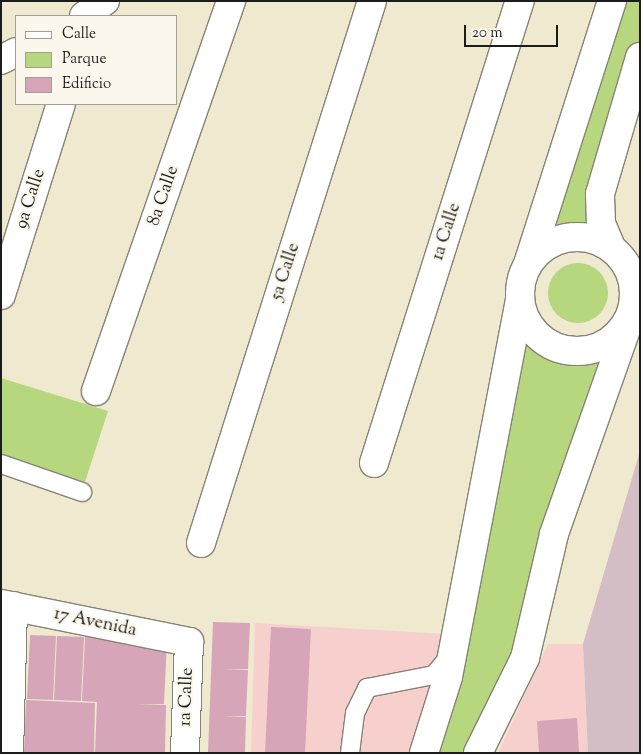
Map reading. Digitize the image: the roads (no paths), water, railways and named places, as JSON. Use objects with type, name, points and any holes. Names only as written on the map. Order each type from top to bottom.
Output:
[{"type":"street","name":"8a Calle","points":[[96,391],[231,1]]},
{"type":"street","name":"5a Calle","points":[[201,543],[372,1]]},
{"type":"street","name":"1a Calle","points":[[374,463],[520,1]]},
{"type":"street","points":[[424,753],[455,647],[528,265],[612,1]]},
{"type":"street","points":[[1,60],[15,53]]},
{"type":"street","points":[[478,753],[525,658],[563,506],[631,315],[632,278],[611,248],[601,224],[600,194],[640,57]]},
{"type":"street","name":"9a Calle","points":[[1,295],[62,105]]},
{"type":"street","points":[[528,265],[557,240],[594,239],[611,248]]},
{"type":"street","points":[[520,301],[537,335],[570,351],[606,344],[631,315]]},
{"type":"street","points":[[7,605],[9,753]]},
{"type":"street","name":"17 Avenida","points":[[7,605],[189,642]]},
{"type":"street","name":"1a Calle","points":[[185,753],[189,642]]},
{"type":"lane","points":[[1,464],[82,492]]},
{"type":"lane","points":[[350,753],[355,713],[367,688],[434,675],[455,647]]},
{"type":"lane","points":[[487,753],[493,724]]}]
